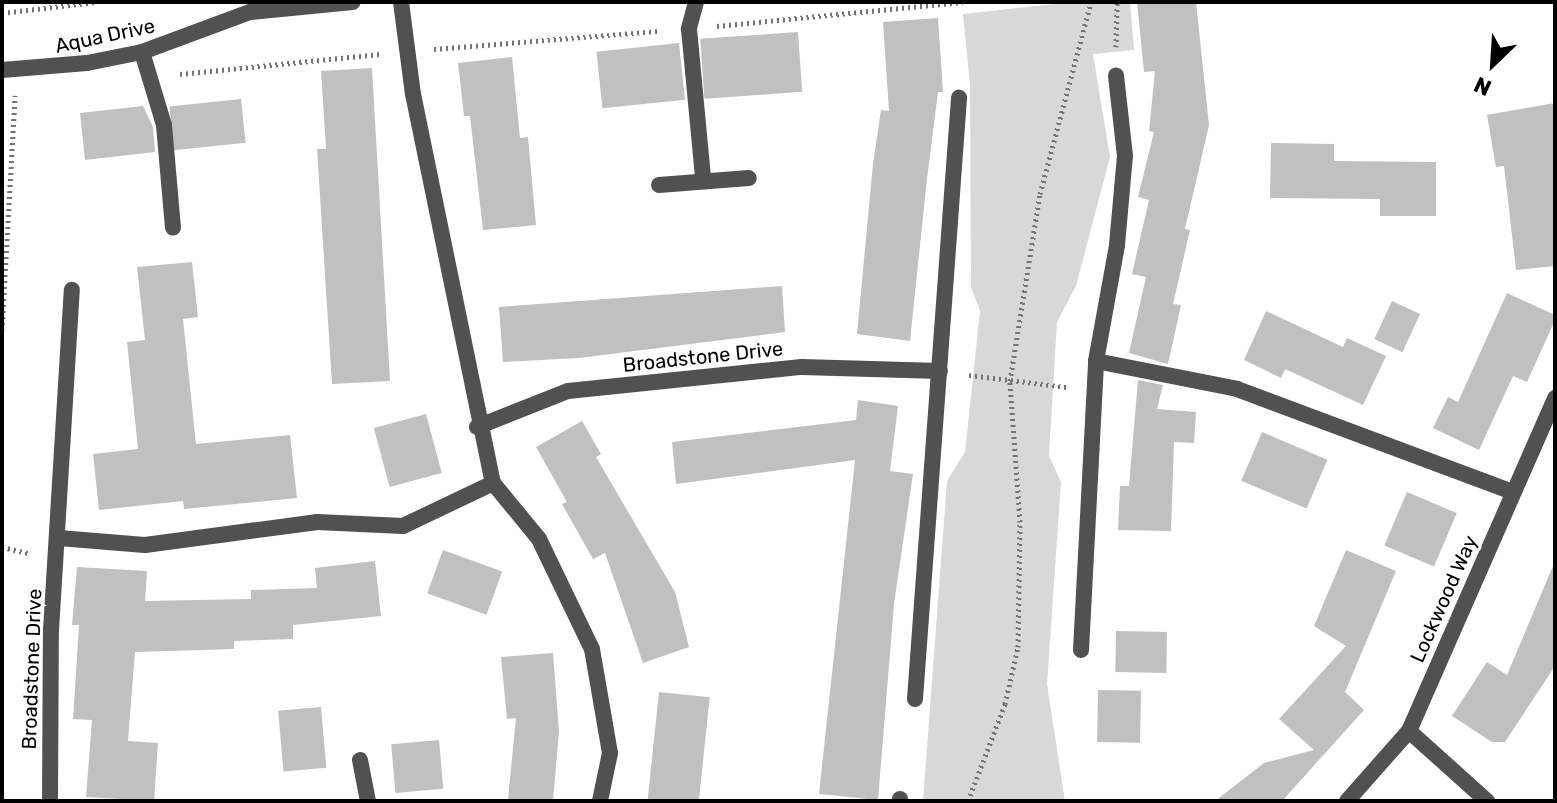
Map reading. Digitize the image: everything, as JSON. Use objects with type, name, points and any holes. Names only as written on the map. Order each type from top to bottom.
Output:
[{"type":"street","name":"Aqua Drive","points":[[2,70],[87,63],[142,52],[250,12],[353,2]]},
{"type":"street","points":[[401,2],[407,53],[477,427],[493,483],[539,539],[592,649],[610,753],[600,801]]},
{"type":"street","points":[[696,2],[689,29],[703,178]]},
{"type":"street","points":[[142,52],[164,125],[173,228]]},
{"type":"street","points":[[1081,650],[1096,361],[1117,245],[1125,156],[1116,76]]},
{"type":"street","points":[[915,699],[959,98]]},
{"type":"street","points":[[659,185],[703,178],[749,178]]},
{"type":"street","name":"Broadstone Drive","points":[[50,801],[51,630],[72,290]]},
{"type":"street","points":[[1096,361],[1237,389],[1513,492]]},
{"type":"street","name":"Broadstone Drive","points":[[477,427],[568,391],[802,367],[940,371]]},
{"type":"street","name":"Lockwood Way","points":[[1347,801],[1409,731],[1555,398]]},
{"type":"street","points":[[59,538],[145,545],[317,522],[403,526],[493,483]]},
{"type":"street","points":[[1409,731],[1487,801]]},
{"type":"street","points":[[360,760],[368,801]]},
{"type":"path","points":[[2,13],[95,2]]},
{"type":"path","points":[[150,78],[963,2]]},
{"type":"path","points":[[968,801],[1005,704],[1018,647],[1020,522],[1010,381],[1040,194],[1091,2]]},
{"type":"path","points":[[1116,76],[1117,2]]},
{"type":"path","points":[[2,96],[31,94]]},
{"type":"path","points":[[2,330],[16,95]]},
{"type":"path","points":[[940,371],[1095,391]]},
{"type":"shaded area","points":[[1073,2],[1130,2],[1134,50],[1093,54],[1110,157],[1076,286],[1057,322],[1049,456],[1061,482],[1047,684],[1065,801],[923,801],[947,481],[965,452],[980,311],[971,287],[970,85],[963,14]]},
{"type":"building","points":[[1137,2],[1196,2],[1209,125],[1185,229],[1190,230],[1173,304],[1181,305],[1168,364],[1129,353],[1146,277],[1132,274],[1149,200],[1138,197],[1154,132],[1149,131],[1155,71],[1144,72]]},
{"type":"building","points":[[938,18],[943,92],[938,92],[910,341],[857,334],[873,164],[881,110],[889,111],[883,22]]},
{"type":"building","points":[[798,32],[802,92],[704,99],[700,39]]},
{"type":"building","points":[[679,43],[685,100],[602,108],[596,52]]},
{"type":"building","points":[[512,57],[520,138],[528,137],[536,225],[483,230],[470,116],[464,116],[458,63]]},
{"type":"building","points":[[372,68],[390,381],[332,384],[317,149],[326,149],[321,71]]},
{"type":"building","points":[[241,99],[246,143],[174,150],[169,107]]},
{"type":"building","points":[[1555,103],[1555,266],[1516,270],[1504,166],[1496,167],[1487,115]]},
{"type":"building","points":[[143,106],[153,127],[155,152],[85,160],[80,113]]},
{"type":"building","points":[[1271,143],[1334,144],[1334,161],[1436,162],[1436,216],[1380,216],[1380,199],[1270,198]]},
{"type":"building","points":[[192,262],[198,317],[183,319],[196,444],[290,435],[297,498],[184,509],[183,501],[99,510],[93,454],[138,449],[127,342],[145,340],[137,267]]},
{"type":"building","points":[[782,286],[785,332],[579,358],[503,362],[499,307]]},
{"type":"building","points":[[1507,293],[1555,315],[1555,320],[1527,382],[1513,376],[1479,450],[1433,428],[1448,397],[1458,402]]},
{"type":"building","points":[[1392,301],[1420,314],[1402,352],[1374,339]]},
{"type":"building","points":[[1266,311],[1343,347],[1347,338],[1386,356],[1363,405],[1285,369],[1281,378],[1244,360]]},
{"type":"building","points":[[1138,380],[1163,385],[1157,409],[1196,412],[1194,443],[1174,442],[1171,531],[1118,530],[1120,486],[1129,486]]},
{"type":"building","points":[[858,400],[898,406],[890,471],[913,474],[894,604],[878,800],[819,794],[855,460],[676,484],[672,442],[856,420]]},
{"type":"building","points":[[426,414],[442,473],[390,487],[374,428]]},
{"type":"building","points":[[582,421],[601,454],[596,457],[675,592],[689,647],[643,663],[605,553],[593,559],[562,504],[567,502],[536,447]]},
{"type":"building","points":[[1262,432],[1327,460],[1307,509],[1241,481]]},
{"type":"building","points":[[1407,492],[1457,513],[1434,566],[1384,545]]},
{"type":"building","points":[[443,550],[502,572],[486,615],[427,593]]},
{"type":"building","points":[[1346,550],[1396,571],[1345,692],[1364,710],[1282,801],[1215,801],[1264,763],[1314,750],[1279,719],[1346,646],[1314,626]]},
{"type":"building","points":[[375,561],[381,616],[293,625],[293,639],[234,641],[234,649],[135,652],[128,741],[158,743],[154,801],[86,797],[92,720],[73,719],[79,625],[72,625],[77,567],[147,571],[145,601],[251,599],[251,590],[317,588],[315,568]]},
{"type":"building","points":[[1555,561],[1555,666],[1505,742],[1492,742],[1452,716],[1487,662],[1507,675]]},
{"type":"building","points":[[1116,631],[1167,632],[1166,673],[1115,672]]},
{"type":"building","points":[[553,653],[559,731],[553,801],[508,799],[516,718],[507,719],[501,657]]},
{"type":"building","points":[[1098,690],[1141,691],[1140,743],[1097,742]]},
{"type":"building","points":[[659,692],[710,697],[699,801],[648,800]]},
{"type":"building","points":[[321,707],[326,768],[283,772],[278,711]]},
{"type":"building","points":[[439,740],[443,789],[395,793],[391,744]]}]
